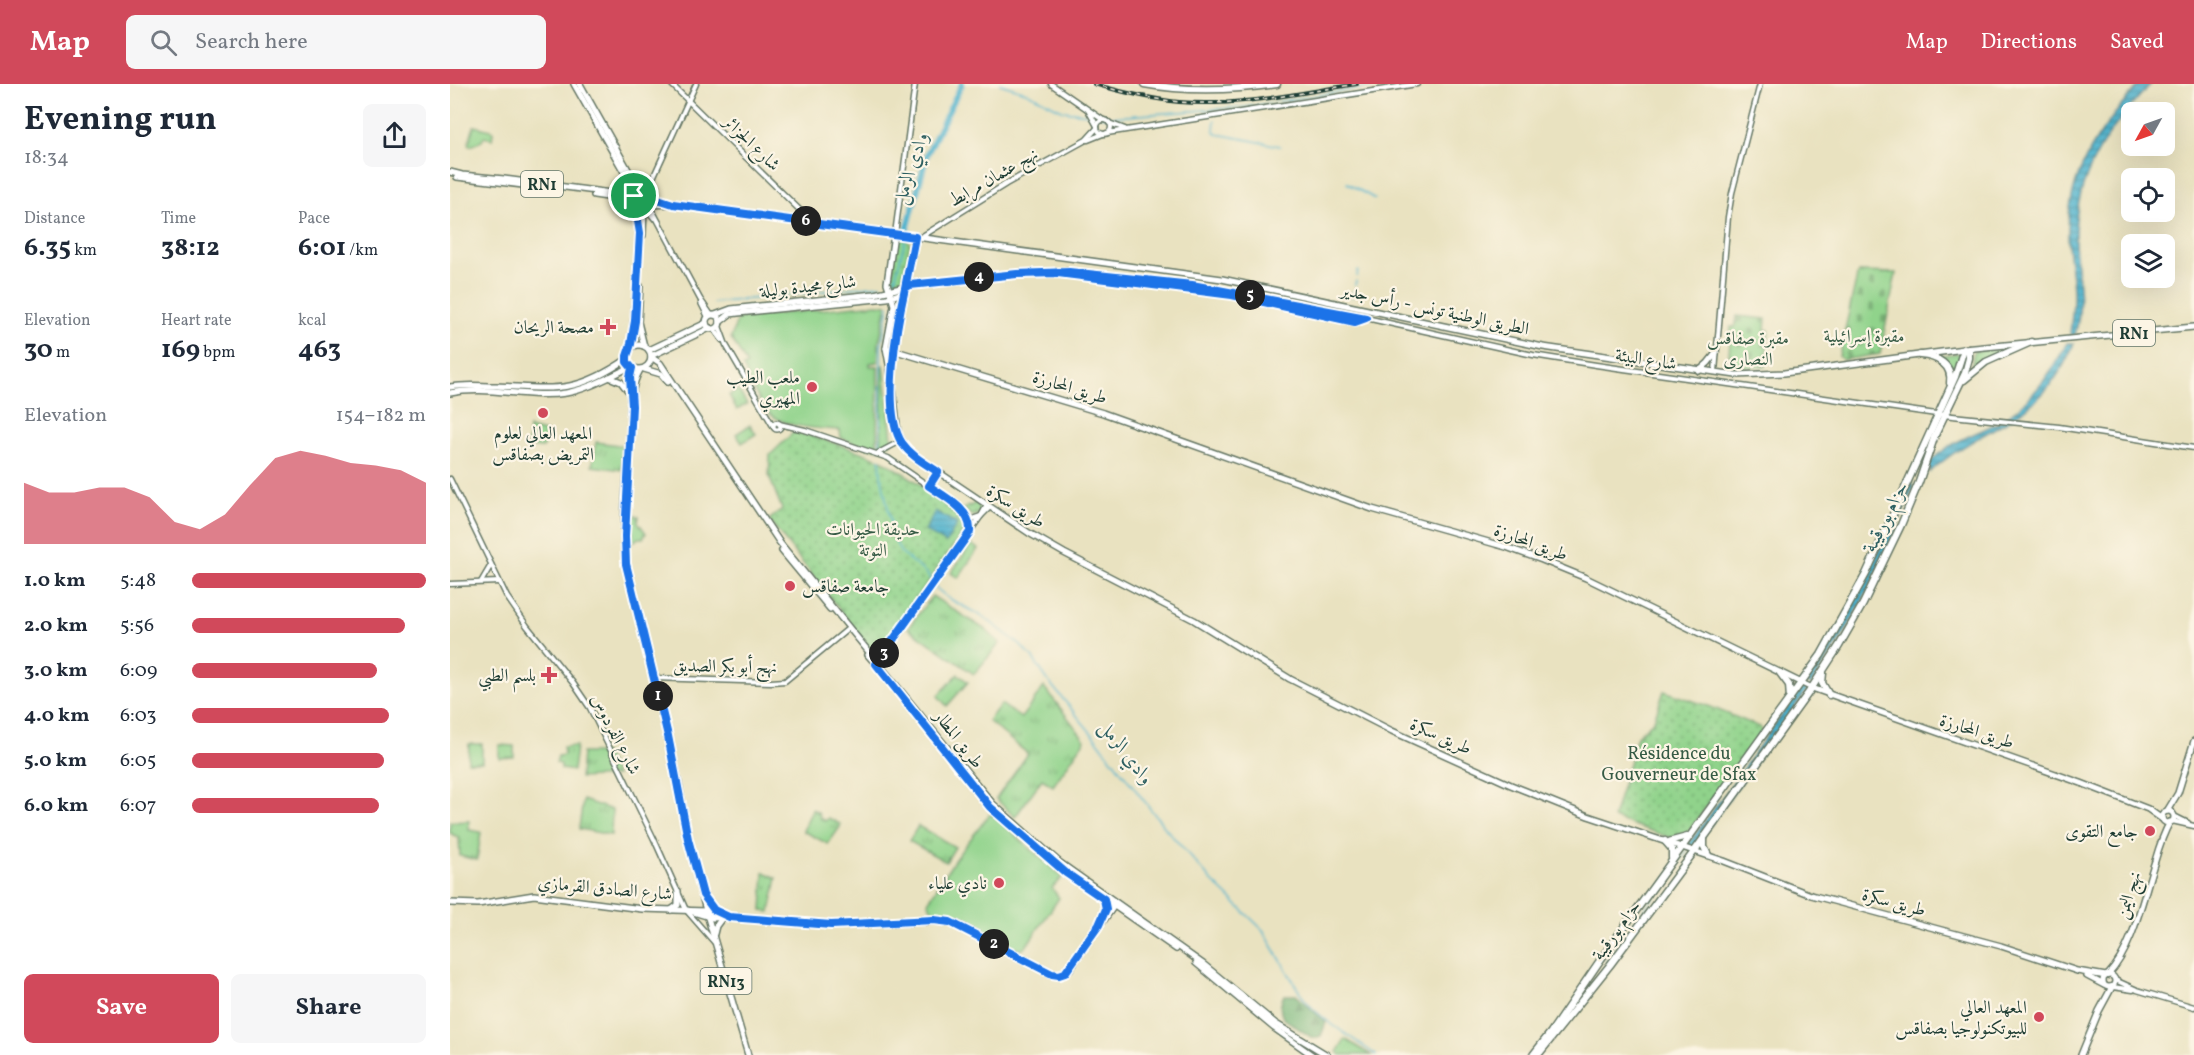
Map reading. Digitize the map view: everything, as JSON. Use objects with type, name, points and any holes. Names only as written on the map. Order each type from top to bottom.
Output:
[{"type":"highway","points":[[1144,84],[1201,88],[1277,84]]},
{"type":"highway","points":[[1958,388],[1965,378],[1986,362],[2031,342]]},
{"type":"highway","name":"حزام بورقيبة","points":[[1533,1055],[1671,861],[1802,683],[1837,629],[1866,574],[1940,415],[1958,388],[1968,364],[1967,349]]},
{"type":"highway","name":"حزام بورقيبة","points":[[1540,1055],[1610,965],[1704,837],[1805,697],[1849,631],[1886,557],[1918,482],[1948,392],[1967,349]]},
{"type":"highway","points":[[1920,355],[1936,358],[1945,365],[1951,380],[1948,392]]},
{"type":"highway","points":[[1824,670],[1822,683],[1826,694]]},
{"type":"highway","points":[[1780,673],[1789,685],[1790,699]]},
{"type":"highway","points":[[1704,837],[1704,847],[1708,855]]},
{"type":"highway","points":[[1667,841],[1672,849],[1671,861]]},
{"type":"highway","points":[[1528,1055],[1560,1020]]},
{"type":"main road","points":[[574,84],[638,196]]},
{"type":"main road","points":[[450,387],[475,385],[562,388],[595,378],[627,359],[635,321],[640,226],[638,196],[580,84]]},
{"type":"main road","name":"RN1","points":[[450,173],[638,196],[647,207]]},
{"type":"main road","points":[[450,393],[465,391],[559,394],[586,388],[632,368],[642,369],[650,364],[649,352],[638,322],[647,207],[652,197],[638,196]]},
{"type":"main road","name":"الطريق الوطنية تونس - رأس جدير","points":[[652,197],[673,204],[1222,279],[1543,347],[1736,375],[1784,373],[1967,349],[2194,327]]},
{"type":"main road","name":"الطريق الوطنية تونس - رأس جدير","points":[[647,207],[673,204]]},
{"type":"main road","points":[[894,234],[888,278],[894,308],[890,349],[895,419],[901,441]]},
{"type":"main road","points":[[913,251],[921,238]]},
{"type":"main road","points":[[890,349],[913,251],[921,238]]},
{"type":"main road","points":[[873,294],[880,291],[888,278]]},
{"type":"main road","name":"شارع مجيدة بوليلة","points":[[649,352],[738,313],[892,295],[904,290]]},
{"type":"main road","name":"شارع مجيدة بوليلة","points":[[713,322],[731,309],[873,294],[892,295]]},
{"type":"main road","points":[[892,295],[899,303],[900,313]]},
{"type":"main road","points":[[630,349],[637,345],[649,352]]},
{"type":"main road","name":"طريق المحارزة","points":[[890,349],[1103,413],[1372,509],[1515,550],[1586,578],[1811,688],[2014,758],[2170,816]]},
{"type":"main road","name":"طريق المطار","points":[[649,352],[660,363],[780,543],[849,629]]},
{"type":"main road","points":[[1698,371],[1716,353]]},
{"type":"main road","points":[[627,359],[632,368]]},
{"type":"main road","name":"RN13","points":[[632,368],[630,396],[632,406]]},
{"type":"main road","name":"طريق المطار","points":[[642,369],[665,378],[777,544],[877,662],[990,807],[1066,870],[1191,960],[1312,1055]]},
{"type":"main road","name":"RN13","points":[[642,369],[635,382],[632,406],[625,553],[630,584],[679,784],[688,839],[713,936],[748,1055]]},
{"type":"main road","points":[[609,377],[625,385],[630,396]]},
{"type":"main road","name":"طريق سكرة","points":[[901,441],[913,454],[1000,514],[1064,553],[1194,620],[1290,679],[1378,724],[1545,800],[1694,850],[1811,895],[2001,946],[2078,971],[2115,979]]},
{"type":"main road","points":[[977,499],[982,504],[983,514],[992,512],[1000,514]]},
{"type":"main road","points":[[1789,678],[1800,677],[1809,672]]},
{"type":"main road","points":[[1805,697],[1816,693],[1826,694]]},
{"type":"main road","name":"نهج اليمن","points":[[2099,1011],[2112,987],[2130,937],[2194,741]]},
{"type":"main road","name":"طريق المحارزة","points":[[2148,809],[2163,819],[2170,816]]},
{"type":"main road","points":[[2163,819],[2162,815],[2170,816]]},
{"type":"main road","name":"نهج اليمن","points":[[2162,838],[2163,819]]},
{"type":"main road","points":[[1667,841],[1680,840],[1691,835]]},
{"type":"main road","points":[[1684,864],[1696,856],[1708,855]]},
{"type":"main road","name":"طريق المطار","points":[[1066,870],[1220,977],[1276,1024],[1327,1055]]},
{"type":"main road","points":[[670,910],[678,905],[678,891]]},
{"type":"main road","points":[[688,910],[699,903],[703,894]]},
{"type":"main road","points":[[703,894],[714,910],[724,916],[716,926],[713,936]]},
{"type":"main road","name":"شارع الصادق القرمازي","points":[[450,903],[478,904],[534,895],[611,906],[688,910],[724,916],[831,925],[942,921],[959,925],[1057,975],[1068,970],[1106,915]]},
{"type":"main road","points":[[1104,899],[1106,915]]},
{"type":"main road","points":[[1106,915],[1115,904]]},
{"type":"main road","points":[[1106,915],[1114,911],[1115,904]]},
{"type":"main road","name":"نهج اليمن","points":[[2107,976],[2120,960]]},
{"type":"main road","name":"طريق سكرة","points":[[2078,971],[2104,985]]},
{"type":"main road","points":[[2081,1055],[2099,1011],[2103,979],[2107,976]]},
{"type":"main road","points":[[2104,985],[2112,987]]},
{"type":"main road","points":[[1299,1046],[1304,1040]]},
{"type":"street","name":"شارع الجزائر","points":[[671,84],[813,222]]},
{"type":"street","points":[[638,196],[696,84]]},
{"type":"street","points":[[894,234],[915,84]]},
{"type":"street","points":[[1051,84],[1103,120],[1129,129]]},
{"type":"street","name":"نهج عثمان مرابط","points":[[1081,142],[1129,129],[1417,84]]},
{"type":"street","points":[[1715,373],[1728,217],[1760,84]]},
{"type":"street","points":[[1082,106],[1105,134],[1110,129],[1109,123]]},
{"type":"street","name":"نهج عثمان مرابط","points":[[921,238],[1006,184],[1081,142],[1090,136],[1103,120]]},
{"type":"street","points":[[647,207],[764,412],[777,426],[795,427],[888,458],[954,504],[966,516],[971,525],[970,532]]},
{"type":"street","name":"شارع البيئة","points":[[904,290],[910,285],[1017,274],[1058,273],[1232,295],[1355,322],[1366,318],[1541,356],[1940,415],[2059,427],[2194,448]]},
{"type":"street","points":[[876,453],[887,450],[901,441]]},
{"type":"street","points":[[887,450],[888,458]]},
{"type":"street","points":[[929,486],[938,472]]},
{"type":"street","name":"شارع الفردوس","points":[[450,479],[499,582],[527,626],[590,708],[688,910],[715,943]]},
{"type":"street","points":[[877,662],[988,506]]},
{"type":"street","points":[[966,516],[972,519],[983,514]]},
{"type":"street","points":[[481,582],[491,564]]},
{"type":"street","points":[[450,584],[499,582]]},
{"type":"street","name":"نهج أبو بكر الصديق","points":[[653,678],[785,681],[849,629]]},
{"type":"street","points":[[2115,979],[2137,990],[2194,1008]]},
{"type":"street","points":[[2112,987],[2137,990]]},
{"type":"green space","points":[[474,126],[491,130],[492,139],[484,137],[482,141],[468,145]]},
{"type":"green space","points":[[900,238],[908,240],[910,244],[901,285],[896,288],[891,287],[896,241]]},
{"type":"green space","name":"مقبرة إسرائيلية","points":[[1858,272],[1896,273],[1880,354],[1843,360],[1839,356]]},
{"type":"green space","name":"ملعب الطيب المهيري","points":[[877,304],[887,305],[879,342],[878,362],[870,363],[870,366],[878,366],[877,449],[841,438],[840,430],[792,425],[775,418],[768,412],[754,391],[743,367],[747,365],[731,338],[738,318]]},
{"type":"green space","name":"مقبرة صفاقس النصارى","points":[[1737,316],[1766,319],[1765,330],[1769,330],[1765,367],[1728,368],[1731,327],[1735,327]]},
{"type":"green space","points":[[2009,348],[1985,359],[1971,368],[1974,351]]},
{"type":"green space","points":[[1958,353],[1960,357],[1952,373],[1948,363],[1940,356]]},
{"type":"green space","points":[[884,365],[892,439],[890,444],[881,449],[882,366]]},
{"type":"green space","points":[[738,390],[747,404],[737,410],[729,395]]},
{"type":"green space","points":[[750,425],[756,434],[742,443],[736,434]]},
{"type":"green space","points":[[529,428],[548,433],[543,448],[528,447]]},
{"type":"green space","name":"حديقة الحيوانات التوتة","points":[[795,431],[862,452],[891,465],[931,492],[962,523],[964,531],[876,656],[769,520],[782,509],[769,476],[770,455]]},
{"type":"green space","points":[[596,442],[625,446],[622,470],[592,466]]},
{"type":"green space","points":[[976,502],[980,512],[975,516],[964,509]]},
{"type":"green space","points":[[633,514],[639,517],[638,522],[646,533],[643,538],[635,541],[632,540]]},
{"type":"green space","points":[[971,544],[978,549],[958,578],[951,573]]},
{"type":"green space","points":[[932,596],[986,630],[1000,643],[974,674],[908,628]]},
{"type":"green space","points":[[958,674],[968,682],[947,706],[938,696]]},
{"type":"green space","points":[[1044,687],[1085,740],[1053,786],[1042,779],[1015,817],[996,799],[1028,754],[988,721],[1001,704],[1021,718]]},
{"type":"green space","name":"Résidence du Gouverneur de Sfax","points":[[1664,691],[1760,727],[1762,731],[1689,831],[1671,838],[1613,818],[1637,736],[1654,720]]},
{"type":"green space","points":[[469,744],[482,744],[482,762],[468,762]]},
{"type":"green space","points":[[499,745],[514,746],[514,757],[499,758]]},
{"type":"green space","points":[[576,746],[573,771],[561,769],[561,764],[556,763],[558,756],[564,755],[563,747]]},
{"type":"green space","points":[[582,753],[605,753],[616,776],[580,778]]},
{"type":"green space","points":[[583,800],[612,810],[611,835],[579,829]]},
{"type":"green space","points":[[812,809],[819,813],[820,818],[825,821],[828,818],[840,824],[828,844],[803,831]]},
{"type":"green space","name":"نادي علياء","points":[[989,815],[993,815],[1062,877],[1052,888],[1059,898],[1025,948],[1019,950],[958,919],[934,913],[928,902],[955,859]]},
{"type":"green space","points":[[469,821],[469,830],[481,832],[477,860],[460,856],[459,838],[450,833],[450,822]]},
{"type":"green space","points":[[918,826],[955,847],[946,862],[909,841]]},
{"type":"green space","points":[[764,872],[777,878],[770,912],[762,911]]},
{"type":"green space","points":[[1284,995],[1296,995],[1326,1022],[1321,1036],[1311,1037],[1283,1018],[1281,1006]]},
{"type":"green space","points":[[1345,1039],[1371,1055],[1341,1055],[1337,1052]]},
{"type":"water","points":[[2140,84],[2151,84],[2135,102],[2125,102]]},
{"type":"water","points":[[2121,106],[2121,118],[2097,154],[2088,174],[2076,217],[2079,309],[2075,335],[2070,335],[2073,295],[2068,239],[2073,194],[2088,154]]},
{"type":"water","points":[[2067,343],[2074,343],[2061,370],[2046,390],[2011,419],[1951,455],[1930,472],[1929,463],[1945,449],[1997,423],[2029,398],[2054,366]]},
{"type":"water","points":[[1912,482],[1913,489],[1871,585],[1844,634],[1811,685],[1806,682],[1850,609]]},
{"type":"water","points":[[935,511],[957,524],[946,543],[925,531]]},
{"type":"water","points":[[1802,687],[1808,689],[1694,848],[1687,846]]},
{"type":"waterway","name":"وادي الرمل","points":[[907,230],[927,154],[962,84]]},
{"type":"waterway","points":[[1000,84],[1026,92],[1064,111],[1090,114]]},
{"type":"waterway","points":[[1100,116],[1245,107],[1388,84]]},
{"type":"waterway","points":[[1215,120],[1214,130],[1217,134],[1280,146]]},
{"type":"waterway","points":[[1347,183],[1375,199]]},
{"type":"waterway","name":"وادي الرمل","points":[[893,287],[905,240]]},
{"type":"waterway","points":[[1357,276],[1358,271]]},
{"type":"waterway","points":[[1355,285],[1356,281]]},
{"type":"waterway","points":[[713,303],[881,285]]},
{"type":"waterway","points":[[1352,297],[1353,291]]},
{"type":"waterway","name":"وادي الرمل","points":[[880,449],[881,346],[889,306]]},
{"type":"waterway","name":"وادي الرمل","points":[[880,459],[881,475],[895,541],[901,553],[927,574],[936,588],[948,598],[985,618],[1032,657],[1049,682],[1166,829],[1211,880],[1263,930],[1302,996],[1313,1009],[1376,1055]]},
{"type":"waterway","name":"حزام بورقيبة","points":[[1606,962],[1687,851]]},
{"type":"railway","points":[[1094,84],[1157,99],[1201,103],[1246,101],[1357,84]]},
{"type":"place","name":"مصحة الريحان","points":[[608,327]]},
{"type":"place","name":"ملعب الطيب المهيري","points":[[812,387]]},
{"type":"place","name":"المعهد العالي لعلوم التمريض بصفاقس","points":[[543,413]]},
{"type":"place","name":"جامعة صفاقس","points":[[790,586]]},
{"type":"place","name":"بلسم الطبي","points":[[549,675]]},
{"type":"place","name":"جامع التقوى","points":[[2150,831]]},
{"type":"place","name":"نادي علياء","points":[[999,883]]},
{"type":"place","name":"المعهد العالي للبيوتكنولوجيا بصفاقس","points":[[2039,1017]]},
{"type":"route","points":[[634,196],[640,190],[645,190],[652,197],[673,204],[915,237],[905,288],[910,285],[961,279],[1017,274],[1034,273],[1058,273],[1066,271],[1233,291],[1366,318],[1355,322],[1232,295],[1058,273],[1017,274],[910,285],[905,288],[893,354],[892,380],[898,434],[907,449],[938,472],[929,486],[959,507],[970,522],[971,528],[876,664],[990,807],[1066,873],[1104,899],[1106,909],[1099,925],[1065,973],[1052,974],[950,922],[934,920],[831,925],[729,917],[714,910],[703,895],[688,839],[668,736],[626,564],[627,490],[632,406],[630,373],[632,368],[627,362],[627,353],[630,349],[635,321],[640,233],[634,196]]}]
